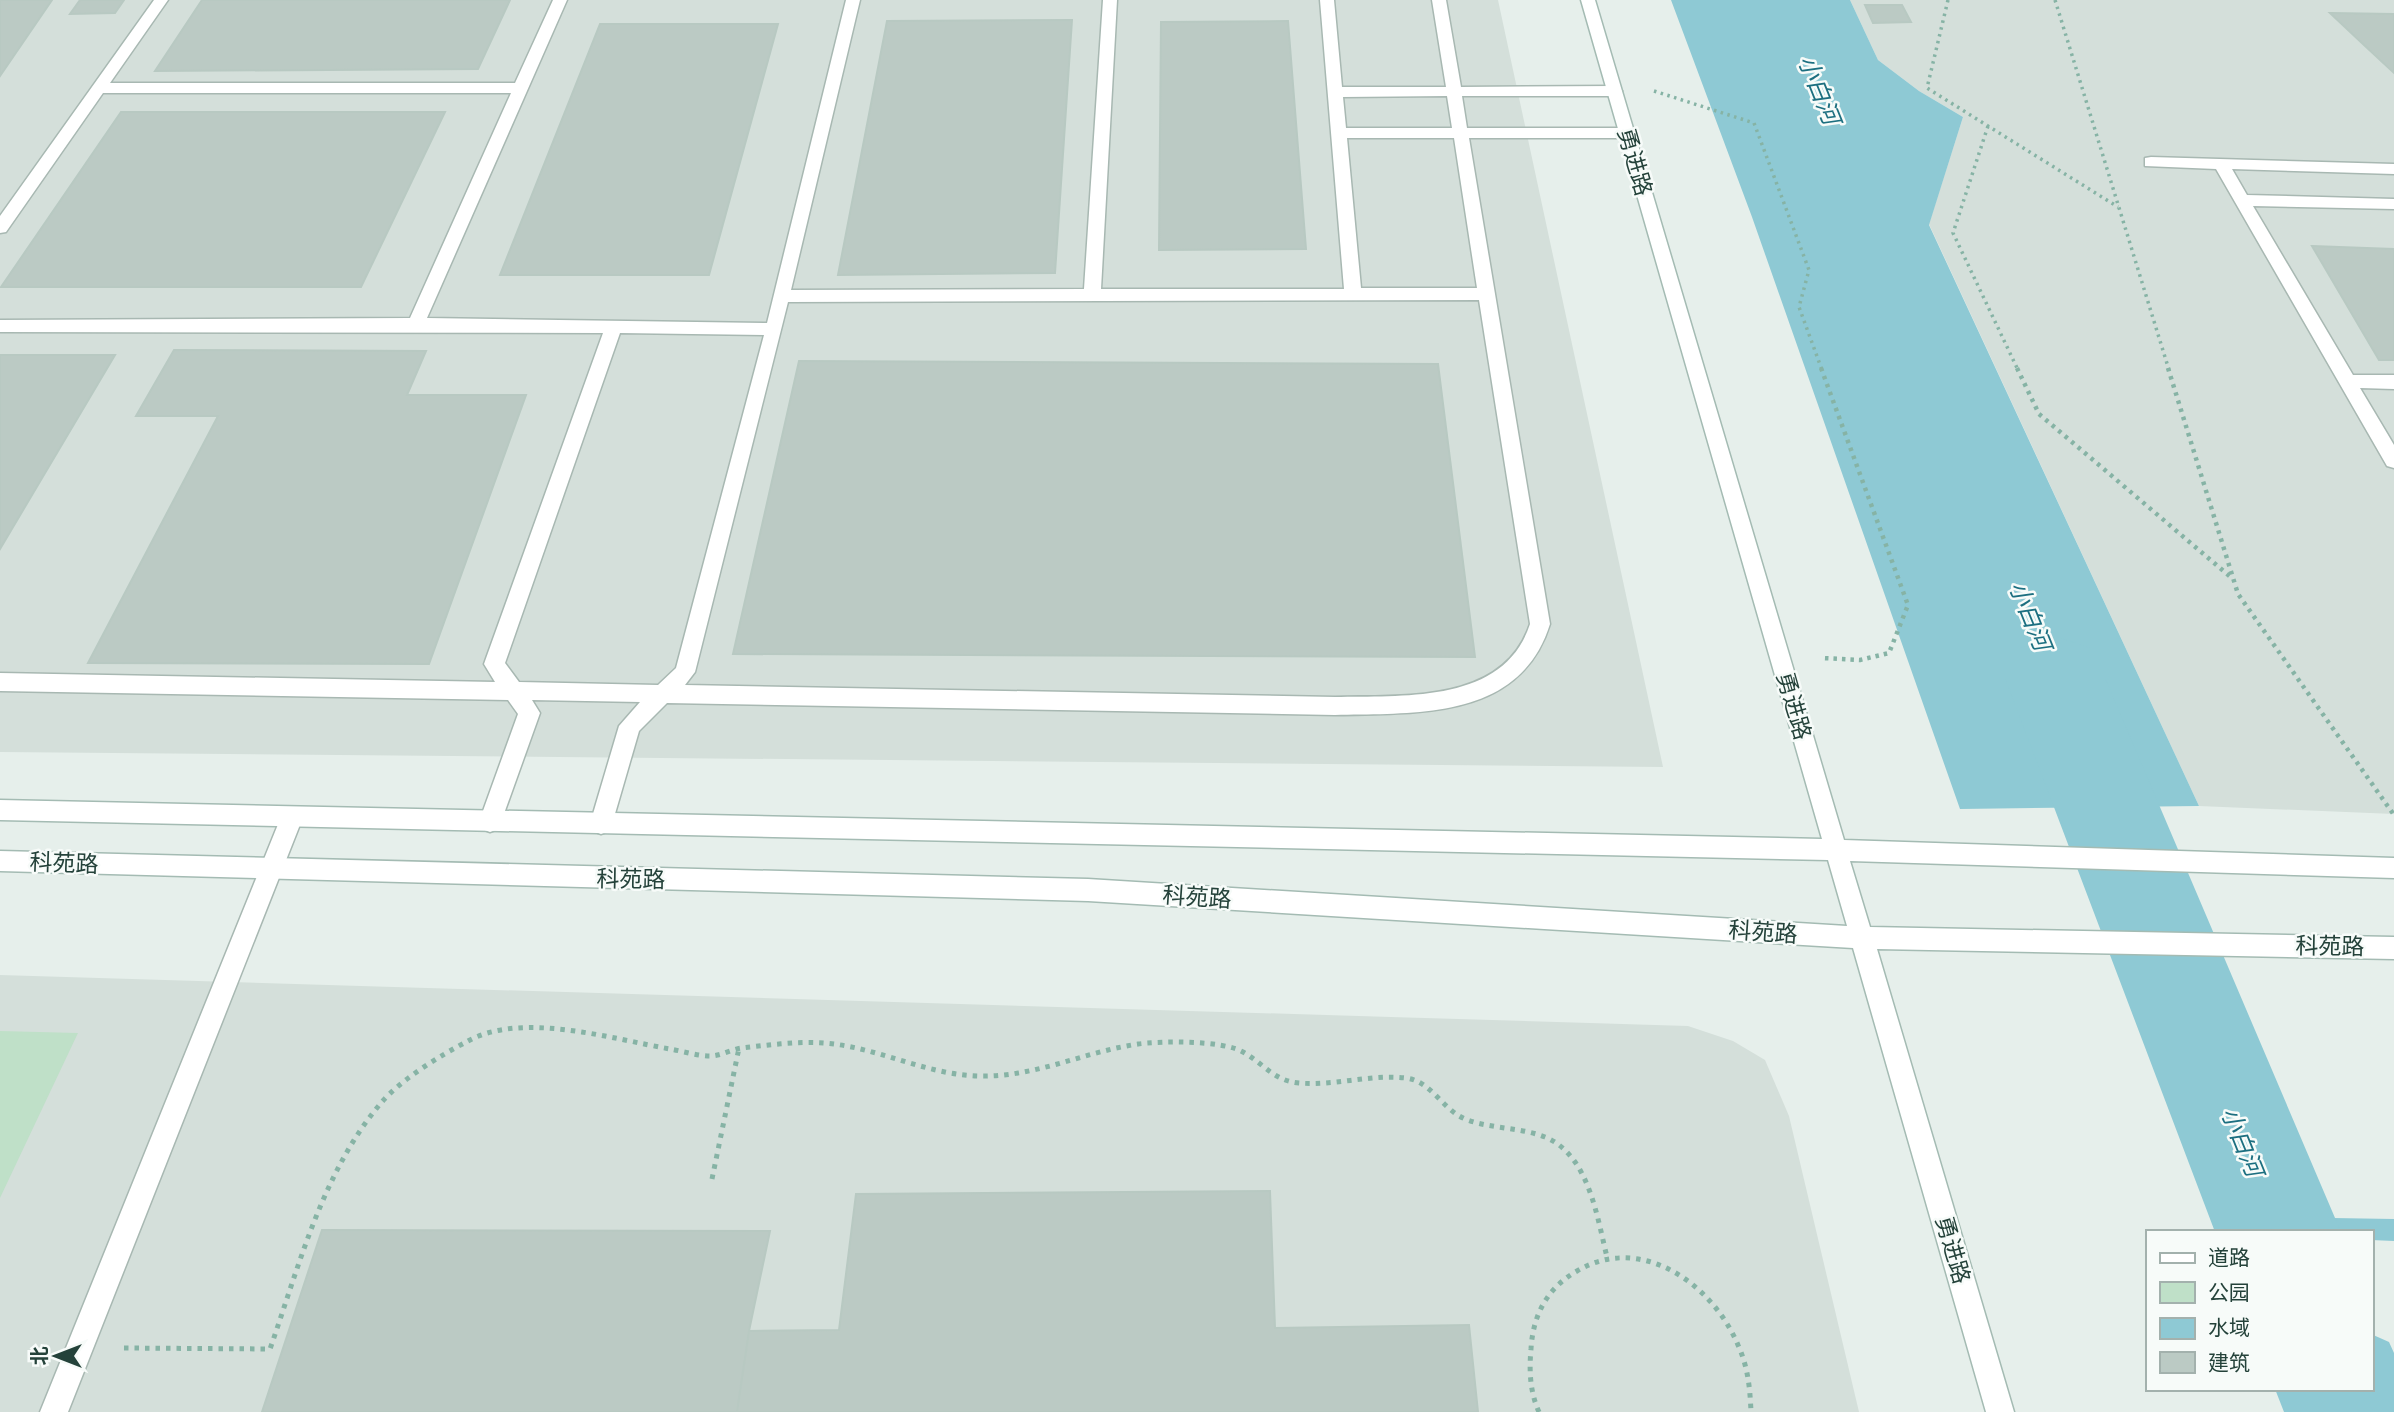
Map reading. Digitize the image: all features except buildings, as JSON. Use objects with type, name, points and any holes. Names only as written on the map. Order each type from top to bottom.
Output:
[{"type":"street","points":[[0,228],[162,0]]},
{"type":"street","points":[[416,324],[560,0]]},
{"type":"street","points":[[601,824],[630,726],[685,672],[774,329],[853,0]]},
{"type":"street","points":[[1092,295],[1110,0]]},
{"type":"street","points":[[1327,0],[1353,294]]},
{"type":"street","points":[[0,682],[1335,706],[1407,703],[1468,695],[1506,677],[1528,655],[1540,624],[1439,0]]},
{"type":"street","name":"勇进路","points":[[1588,0],[2000,1412]]},
{"type":"street","points":[[99,88],[521,88]]},
{"type":"street","points":[[1335,92],[1614,91]]},
{"type":"street","points":[[1339,134],[1626,134]]},
{"type":"street","points":[[2151,162],[2394,169]]},
{"type":"street","points":[[2221,164],[2394,461]]},
{"type":"street","points":[[2242,200],[2394,204]]},
{"type":"street","points":[[781,296],[1488,294]]},
{"type":"street","points":[[0,326],[416,324],[774,329]]},
{"type":"street","points":[[490,822],[529,713],[494,664],[614,326]]},
{"type":"street","points":[[2347,381],[2394,382]]},
{"type":"street","points":[[0,810],[1836,850],[2394,868]]},
{"type":"street","points":[[54,1412],[292,817]]},
{"type":"street","name":"科苑路","points":[[0,860],[270,870],[1088,890],[1961,942],[2394,947]]},
{"type":"path","points":[[1948,0],[1927,88],[2119,207]]},
{"type":"path","points":[[2056,0],[2238,594],[2394,815]]},
{"type":"path","points":[[1653,91],[1754,123],[1809,270],[1799,307],[1908,605],[1889,653],[1860,660],[1779,655]]},
{"type":"path","points":[[1988,126],[1953,233],[2039,414],[2234,580]]},
{"type":"path","points":[[79,1348],[270,1349],[337,1170],[382,1101],[427,1066],[472,1038],[505,1030],[552,1028],[711,1056],[738,1048],[823,1043],[872,1051],[927,1068],[976,1076],[1035,1072],[1138,1044],[1224,1044],[1244,1052],[1273,1076],[1299,1083],[1411,1077],[1428,1087],[1440,1103],[1466,1119],[1548,1138],[1575,1160],[1592,1198],[1607,1257]]},
{"type":"path","points":[[712,1179],[738,1048]]},
{"type":"path","points":[[1539,1412],[1529,1364],[1533,1324],[1549,1292],[1575,1268],[1607,1257],[1643,1259],[1679,1273],[1709,1297],[1733,1331],[1747,1369],[1751,1412]]},
{"type":"shaded area","points":[[0,0],[1498,0],[1663,767],[0,752]]},
{"type":"shaded area","points":[[1850,0],[2394,0],[2394,814],[2199,806],[1929,224],[1963,117],[1919,91],[1878,60]]},
{"type":"shaded area","points":[[0,975],[1688,1026],[1733,1041],[1765,1060],[1789,1116],[1859,1412],[0,1412]]},
{"type":"green space","points":[[0,1031],[78,1033],[0,1198]]},
{"type":"water","points":[[1671,0],[1850,0],[1878,60],[1919,91],[1963,117],[1929,225],[2199,806],[1960,809],[1752,217]]},
{"type":"waterway","name":"小白河","points":[[2055,678],[2277,1230]]},
{"type":"waterway","points":[[2276,1228],[2394,1230]]},
{"type":"waterway","name":"小白河","points":[[2343,1391],[2351,1412]]}]
